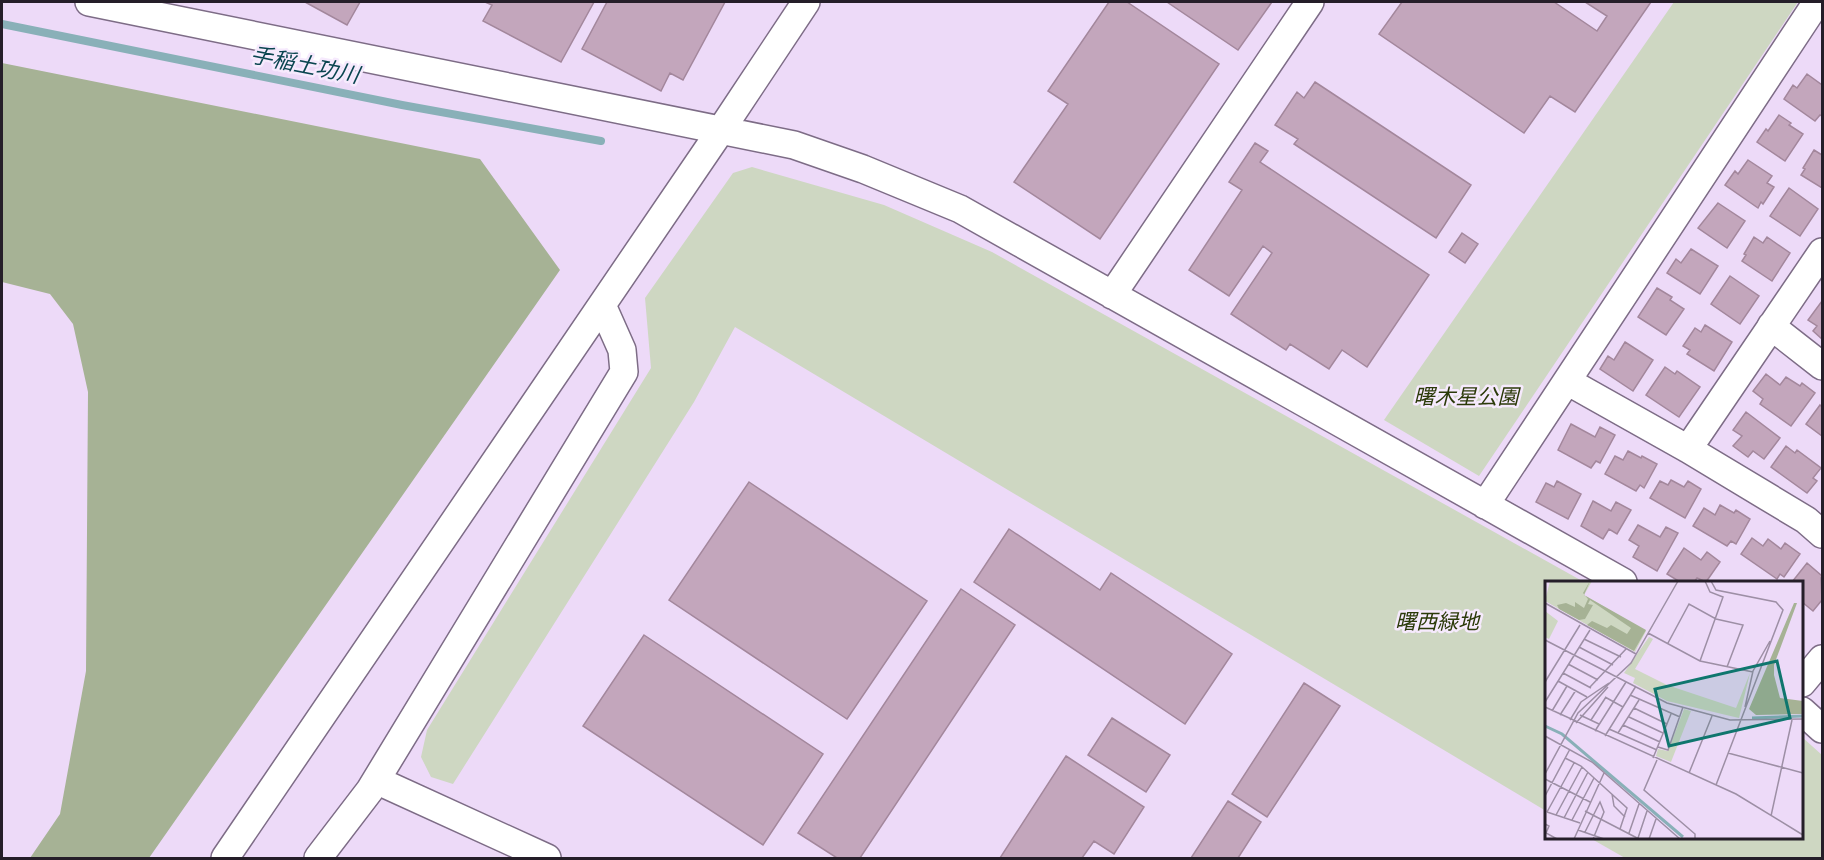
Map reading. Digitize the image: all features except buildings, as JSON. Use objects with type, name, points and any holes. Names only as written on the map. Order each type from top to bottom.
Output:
[{"type":"street","points":[[89,2],[794,145],[863,169],[960,209],[1621,581]]},
{"type":"street","points":[[225,858],[806,2]]},
{"type":"street","points":[[1112,295],[1310,2]]},
{"type":"street","points":[[1485,505],[1817,2]]},
{"type":"street","points":[[1688,449],[1822,252]]},
{"type":"street","points":[[318,858],[376,780],[624,372],[622,350],[602,305]]},
{"type":"street","points":[[1771,326],[1822,366]]},
{"type":"street","points":[[1567,381],[1688,449],[1806,520],[1822,534]]},
{"type":"street","points":[[1803,682],[1822,659]]},
{"type":"street","points":[[1803,712],[1822,729]]},
{"type":"street","points":[[376,780],[547,858]]},
{"type":"green space","name":"曙木星公園","points":[[1674,2],[1798,2],[1479,476],[1384,420]]},
{"type":"green space","points":[[2,63],[480,159],[560,270],[149,858],[30,858],[60,814],[86,671],[88,392],[73,324],[50,294],[2,282]]},
{"type":"green space","name":"曙西緑地","points":[[752,167],[884,205],[992,252],[1582,581],[1545,581],[1545,810],[735,327],[694,402],[453,784],[431,777],[421,757],[427,730],[651,368],[645,298],[733,173]]},
{"type":"green space","points":[[1803,738],[1822,755],[1822,858],[1625,858],[1592,839],[1803,839]]},
{"type":"waterway","name":"手稲土功川","points":[[2,24],[402,105],[601,141]]}]
